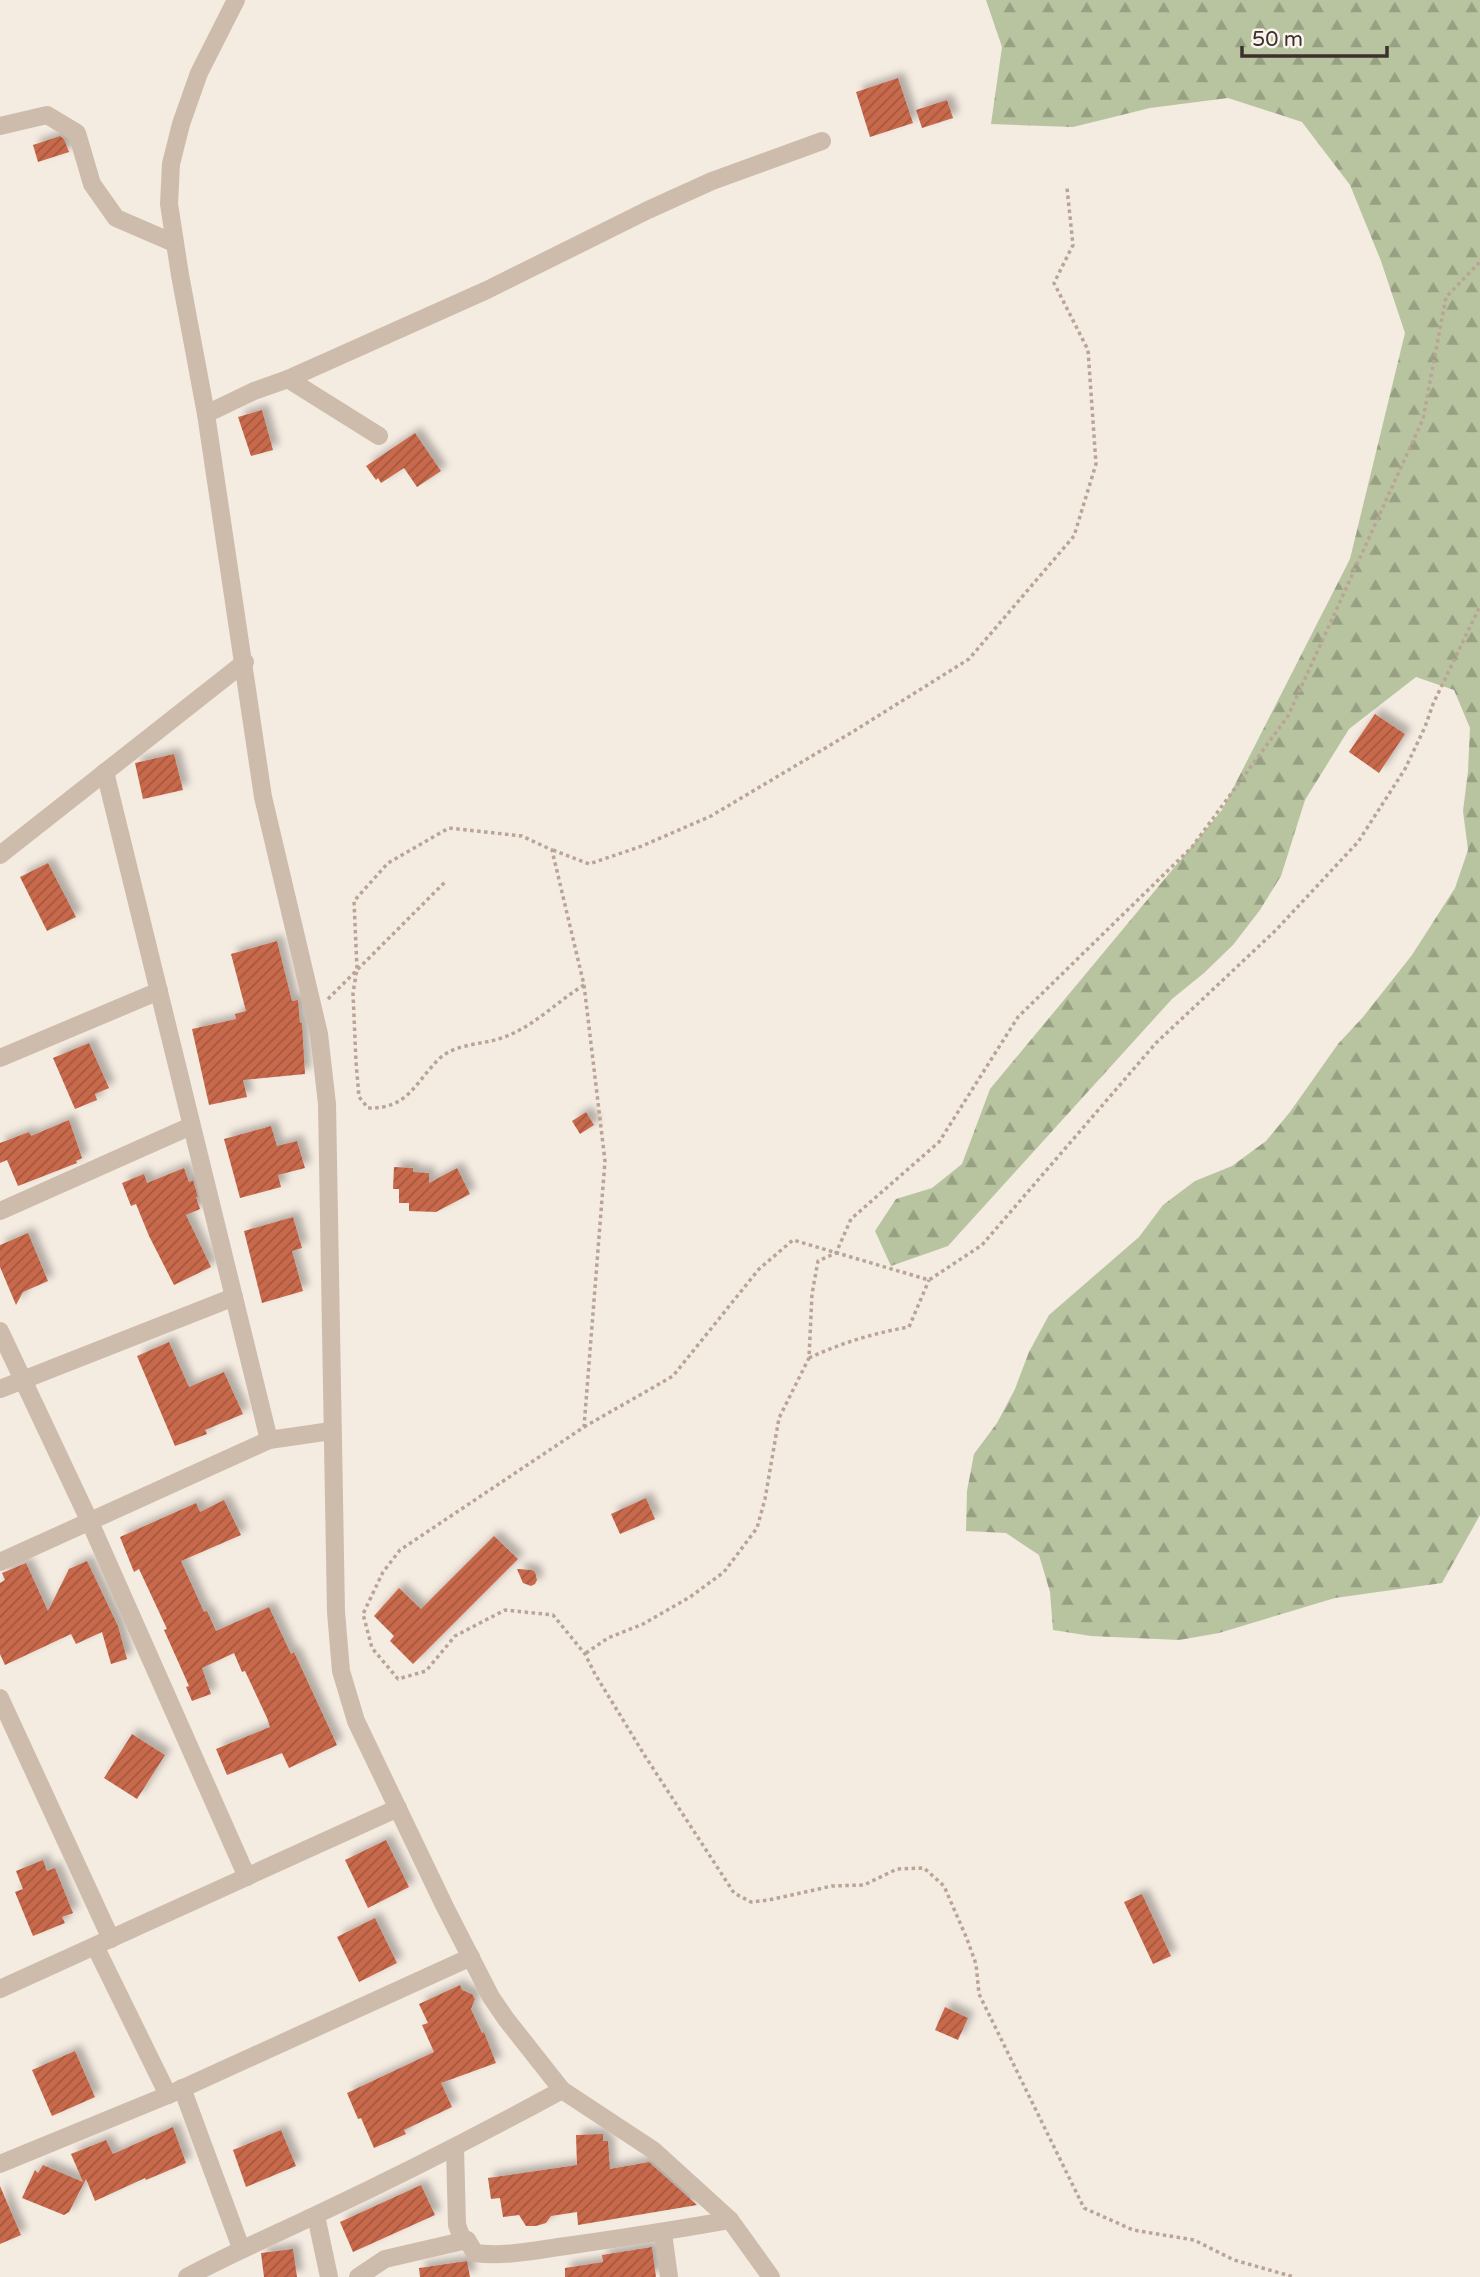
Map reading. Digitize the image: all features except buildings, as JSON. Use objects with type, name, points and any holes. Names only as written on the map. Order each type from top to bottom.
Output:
[{"type":"street","points":[[236,0],[199,73],[181,124],[171,164],[169,204],[206,414],[263,797],[322,1056],[327,1104],[331,1431],[336,1612],[341,1671],[356,1721],[471,1957],[506,2019],[562,2090],[653,2150],[730,2220],[771,2277]]},
{"type":"street","points":[[0,125],[47,115],[77,132],[92,184],[116,218],[174,243]]},
{"type":"street","points":[[206,414],[487,290],[712,181],[822,141]]},
{"type":"street","points":[[288,379],[379,436]]},
{"type":"street","points":[[0,855],[244,662]]},
{"type":"street","points":[[105,772],[270,1440]]},
{"type":"street","points":[[0,1058],[159,991]]},
{"type":"street","points":[[0,1211],[191,1126]]},
{"type":"street","points":[[0,1389],[234,1297]]},
{"type":"street","points":[[0,1331],[89,1520],[247,1877]]},
{"type":"street","points":[[0,1562],[270,1440],[331,1431]]},
{"type":"street","points":[[0,1698],[103,1942],[175,2092],[241,2248]]},
{"type":"street","points":[[0,1989],[398,1808]]},
{"type":"street","points":[[0,2164],[175,2092],[471,1957]]},
{"type":"street","points":[[187,2277],[241,2248],[316,2216],[455,2148],[562,2090]]},
{"type":"street","points":[[455,2148],[457,2225],[462,2238],[475,2253],[496,2255],[730,2220]]},
{"type":"street","points":[[316,2216],[330,2277]]},
{"type":"street","points":[[663,2232],[669,2277]]},
{"type":"street","points":[[358,2277],[385,2259],[467,2241]]},
{"type":"path","points":[[584,985],[563,997],[527,1026],[505,1037],[483,1041],[442,1057],[410,1093],[386,1108],[368,1108],[359,1097],[353,993],[357,969],[354,901],[388,863],[449,828],[522,836],[589,864],[642,846],[711,816],[854,732],[969,659],[1074,536],[1096,464],[1088,350],[1054,283],[1073,244],[1067,188]]},
{"type":"path","points":[[586,1654],[608,1638],[643,1624],[690,1597],[724,1572],[757,1528],[765,1499],[779,1418],[808,1359],[812,1294],[818,1261],[836,1253],[851,1219],[939,1142],[1018,1017],[1192,847],[1288,716],[1423,419],[1446,297],[1480,262]]},
{"type":"path","points":[[808,1359],[878,1332],[909,1327],[929,1280],[982,1245],[1156,1043],[1276,930],[1358,842],[1405,769],[1480,606]]},
{"type":"path","points":[[552,850],[584,985],[605,1161],[584,1427]]},
{"type":"path","points":[[314,1013],[446,881]]},
{"type":"path","points":[[929,1280],[793,1240],[759,1269],[673,1376],[584,1427],[400,1550],[383,1572],[363,1614],[372,1648],[398,1679],[426,1671],[455,1636],[505,1610],[553,1615],[586,1654],[595,1674],[645,1756],[734,1893],[751,1902],[769,1900],[832,1886],[864,1885],[898,1869],[924,1868],[944,1886],[976,1964],[979,1994],[1084,2208],[1133,2230],[1194,2240],[1234,2260],[1294,2277]]},
{"type":"green space","points":[[986,0],[1480,0],[1480,1515],[1442,1583],[1335,1598],[1219,1633],[1179,1640],[1091,1636],[1053,1630],[1050,1592],[1039,1555],[1006,1533],[966,1531],[967,1491],[974,1454],[997,1423],[1049,1315],[1139,1237],[1163,1205],[1195,1181],[1232,1166],[1266,1141],[1338,1044],[1412,955],[1455,888],[1468,850],[1463,811],[1470,728],[1454,690],[1416,677],[1349,729],[1305,800],[1281,876],[1260,910],[1233,945],[1172,999],[948,1246],[891,1266],[875,1231],[896,1199],[932,1188],[962,1164],[990,1089],[1222,810],[1350,559],[1405,333],[1381,261],[1350,185],[1302,122],[1228,98],[1150,108],[1073,127],[991,124],[1002,47]]}]
